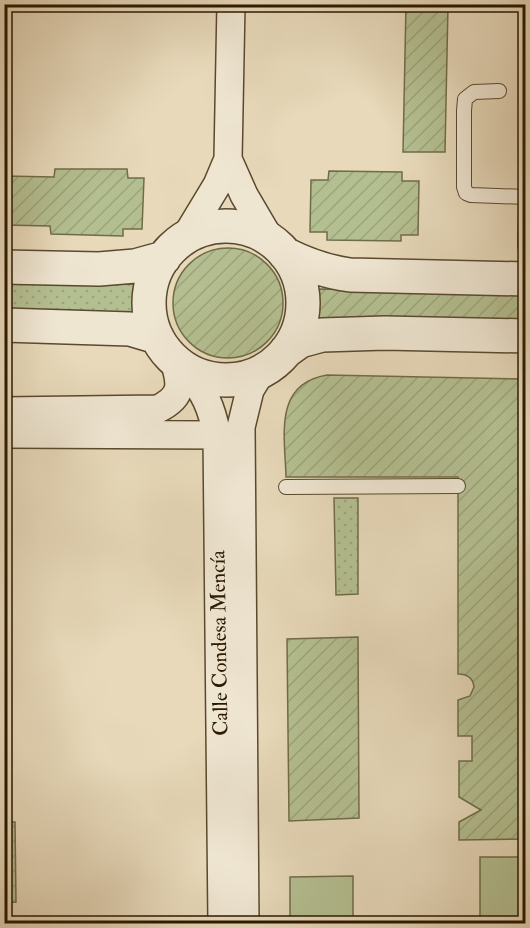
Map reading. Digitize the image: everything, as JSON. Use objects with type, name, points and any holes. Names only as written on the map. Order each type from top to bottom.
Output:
[{"type":"street","points":[[4,411],[158,409],[167,405],[179,390],[179,379],[173,355],[151,322],[149,307],[151,284],[217,185],[228,159],[231,4]]},
{"type":"street","points":[[228,159],[244,195],[297,273],[303,300],[300,323],[295,338],[286,351]]},
{"type":"street","points":[[4,267],[99,269],[135,266],[174,248],[200,230],[232,226],[249,230],[312,267],[331,273],[525,279]]},
{"type":"street","points":[[4,325],[130,329],[203,376],[217,379],[238,379],[261,372],[286,351],[310,337],[322,335],[385,333],[525,336]]},
{"type":"street","name":"Calle Condesa Mencía","points":[[173,355],[204,392],[212,410],[217,435],[222,924]]},
{"type":"street","name":"Calle Condesa Mencía","points":[[245,924],[241,427],[250,390],[261,372]]},
{"type":"street","points":[[4,434],[217,435]]},
{"type":"lane","points":[[499,90],[474,92],[465,99],[464,187],[466,194],[471,195],[525,197]]},
{"type":"lane","points":[[525,214],[525,246]]},
{"type":"lane","points":[[286,487],[458,486]]},
{"type":"green space","points":[[406,5],[448,5],[445,152],[403,152]]},
{"type":"green space","points":[[55,169],[127,169],[128,178],[144,178],[142,229],[123,229],[123,236],[51,234],[50,226],[5,225],[5,176],[54,177]]},
{"type":"green space","points":[[329,171],[402,172],[402,181],[419,181],[418,235],[401,235],[401,241],[327,240],[327,232],[310,232],[311,180],[328,180]]},
{"type":"green space","points":[[228,248],[249,252],[267,264],[279,282],[283,303],[279,324],[267,342],[249,354],[228,358],[207,354],[189,342],[177,324],[173,303],[177,282],[189,264],[207,252]]},
{"type":"green space","points":[[5,281],[134,284],[135,316],[5,313]]},
{"type":"green space","points":[[318,289],[525,292],[525,323],[318,319]]},
{"type":"green space","points":[[327,375],[525,379],[525,839],[459,840],[459,822],[481,810],[459,797],[459,761],[472,761],[472,736],[458,736],[458,700],[470,696],[474,687],[469,677],[458,674],[458,477],[286,477],[284,429],[290,400],[298,389],[310,380]]},
{"type":"green space","points":[[334,498],[358,498],[358,594],[336,595]]},
{"type":"green space","points":[[358,637],[359,818],[289,821],[287,639]]},
{"type":"green space","points":[[4,822],[15,822],[16,902],[5,903]]},
{"type":"green space","points":[[480,857],[525,857],[525,923],[480,923]]},
{"type":"green space","points":[[353,876],[353,923],[290,923],[290,877]]}]
